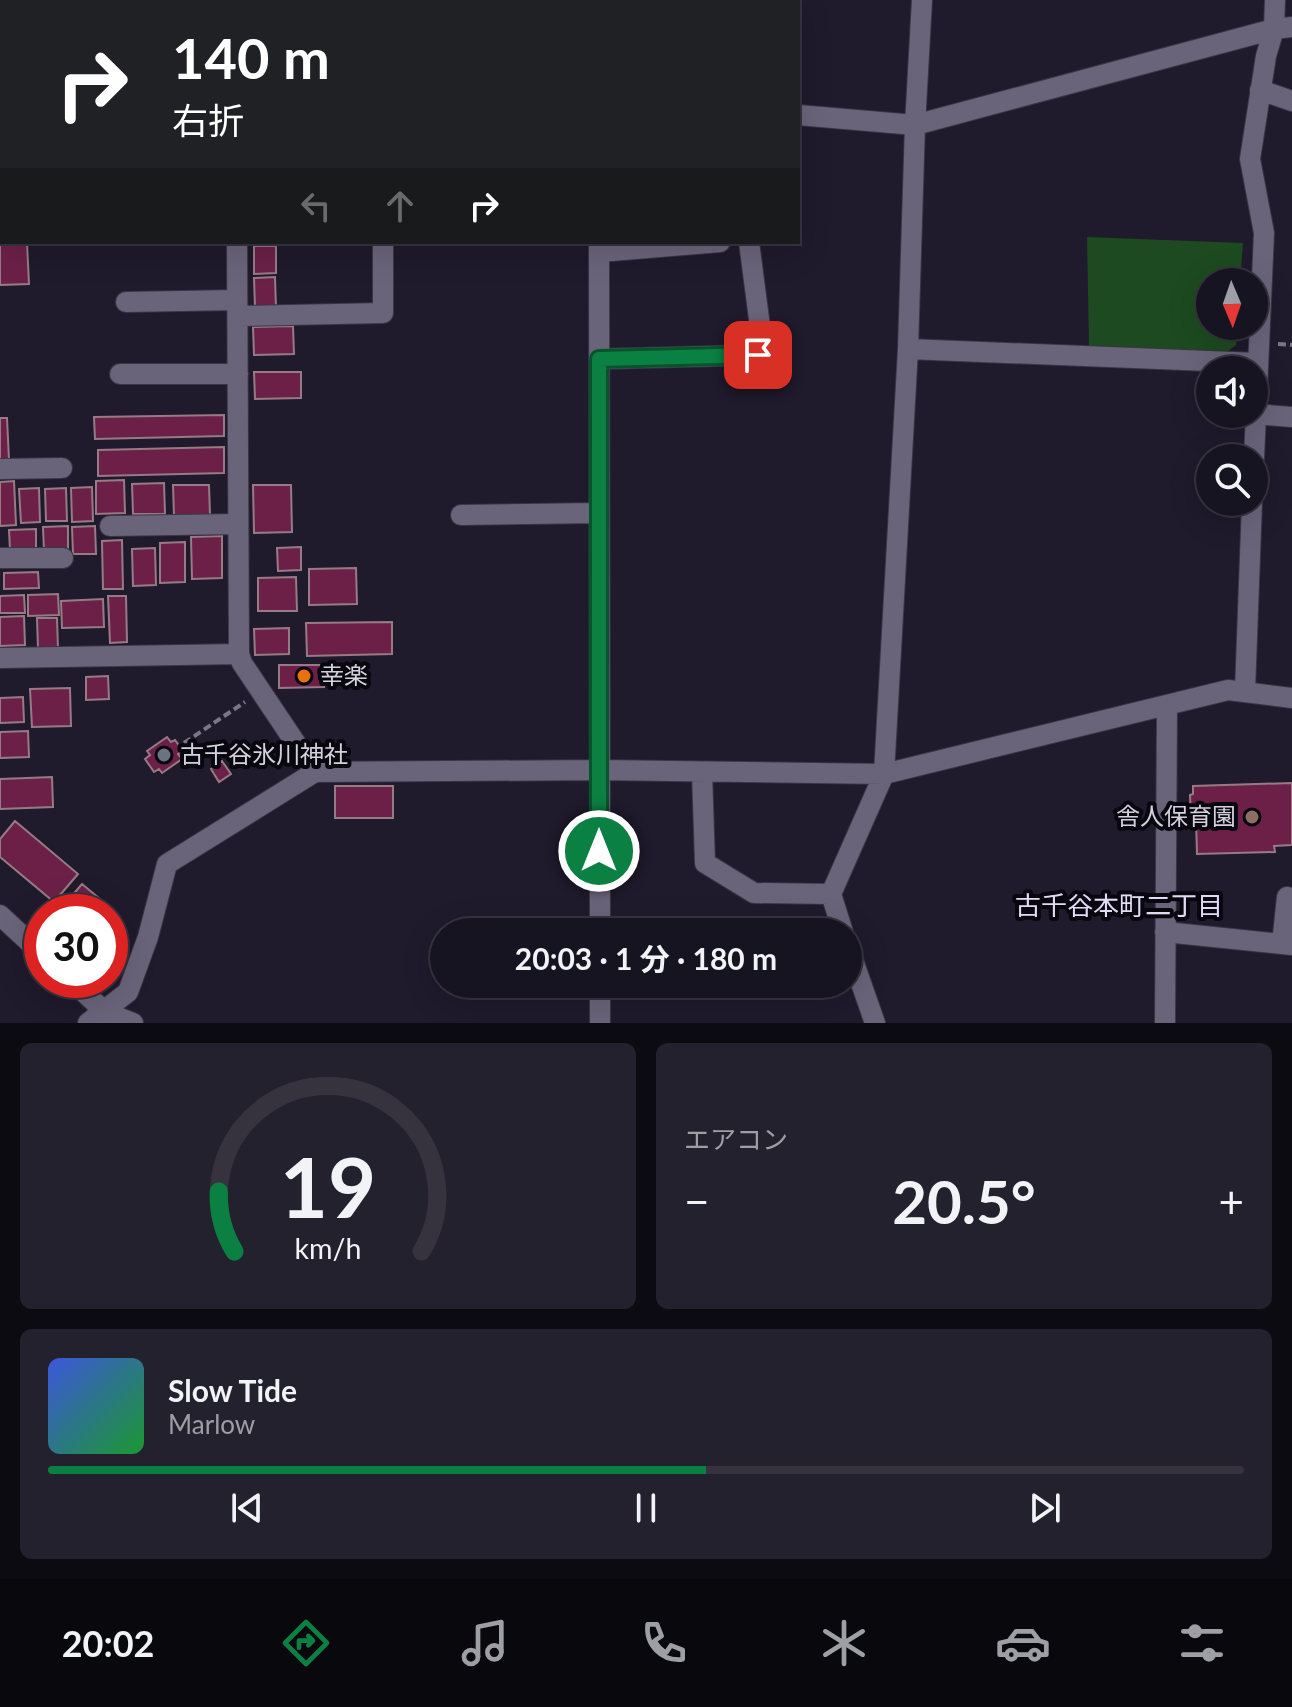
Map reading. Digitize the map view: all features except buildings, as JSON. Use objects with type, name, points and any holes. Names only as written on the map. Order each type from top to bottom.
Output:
[{"type":"street","points":[[839,918],[831,894],[884,774],[908,349],[922,0]]},
{"type":"street","points":[[1275,0],[1283,28]]},
{"type":"street","points":[[1258,356],[1264,233],[1250,159],[1266,56],[1283,28],[1289,0]]},
{"type":"street","points":[[800,115],[915,125],[1283,28]]},
{"type":"street","points":[[1260,90],[1292,101]]},
{"type":"street","points":[[237,244],[239,654],[315,772]]},
{"type":"street","points":[[126,302],[383,313],[383,244]]},
{"type":"street","points":[[600,918],[599,247],[672,244]]},
{"type":"street","points":[[599,359],[758,355],[762,342],[749,244]]},
{"type":"street","points":[[908,349],[1196,361]]},
{"type":"street","points":[[120,374],[238,374]]},
{"type":"street","points":[[1268,415],[1292,417]]},
{"type":"street","points":[[0,469],[62,468]]},
{"type":"street","points":[[461,515],[598,513]]},
{"type":"street","points":[[1245,691],[1251,516]]},
{"type":"street","points":[[110,526],[238,524]]},
{"type":"street","points":[[0,558],[63,558]]},
{"type":"street","points":[[0,658],[239,654]]},
{"type":"street","points":[[106,1020],[128,992],[148,937],[167,864],[315,772],[598,770],[884,774],[1228,690],[1292,698]]},
{"type":"street","points":[[1165,1023],[1167,706]]},
{"type":"street","points":[[702,772],[705,863],[754,893],[831,894]]},
{"type":"street","points":[[1165,932],[1287,945],[1287,897],[1292,898]]},
{"type":"street","points":[[0,915],[24,937]]},
{"type":"street","points":[[862,986],[875,1023]]},
{"type":"street","points":[[87,998],[106,1020],[133,1023]]},
{"type":"street","points":[[600,998],[600,1023]]},
{"type":"path","points":[[184,743],[261,691]]},
{"type":"green space","points":[[1087,237],[1243,243],[1241,268],[1196,268],[1196,340],[1236,340],[1236,345],[1228,351],[1089,347]]},
{"type":"place","name":"幸楽","points":[[304,676]]},
{"type":"place","name":"古千谷氷川神社","points":[[164,755]]},
{"type":"place","name":"舎人保育園","points":[[1252,817]]},
{"type":"district","name":"古千谷本町二丁目","points":[[1119,906]]},
{"type":"route","points":[[599,851],[599,359],[758,355]]}]
